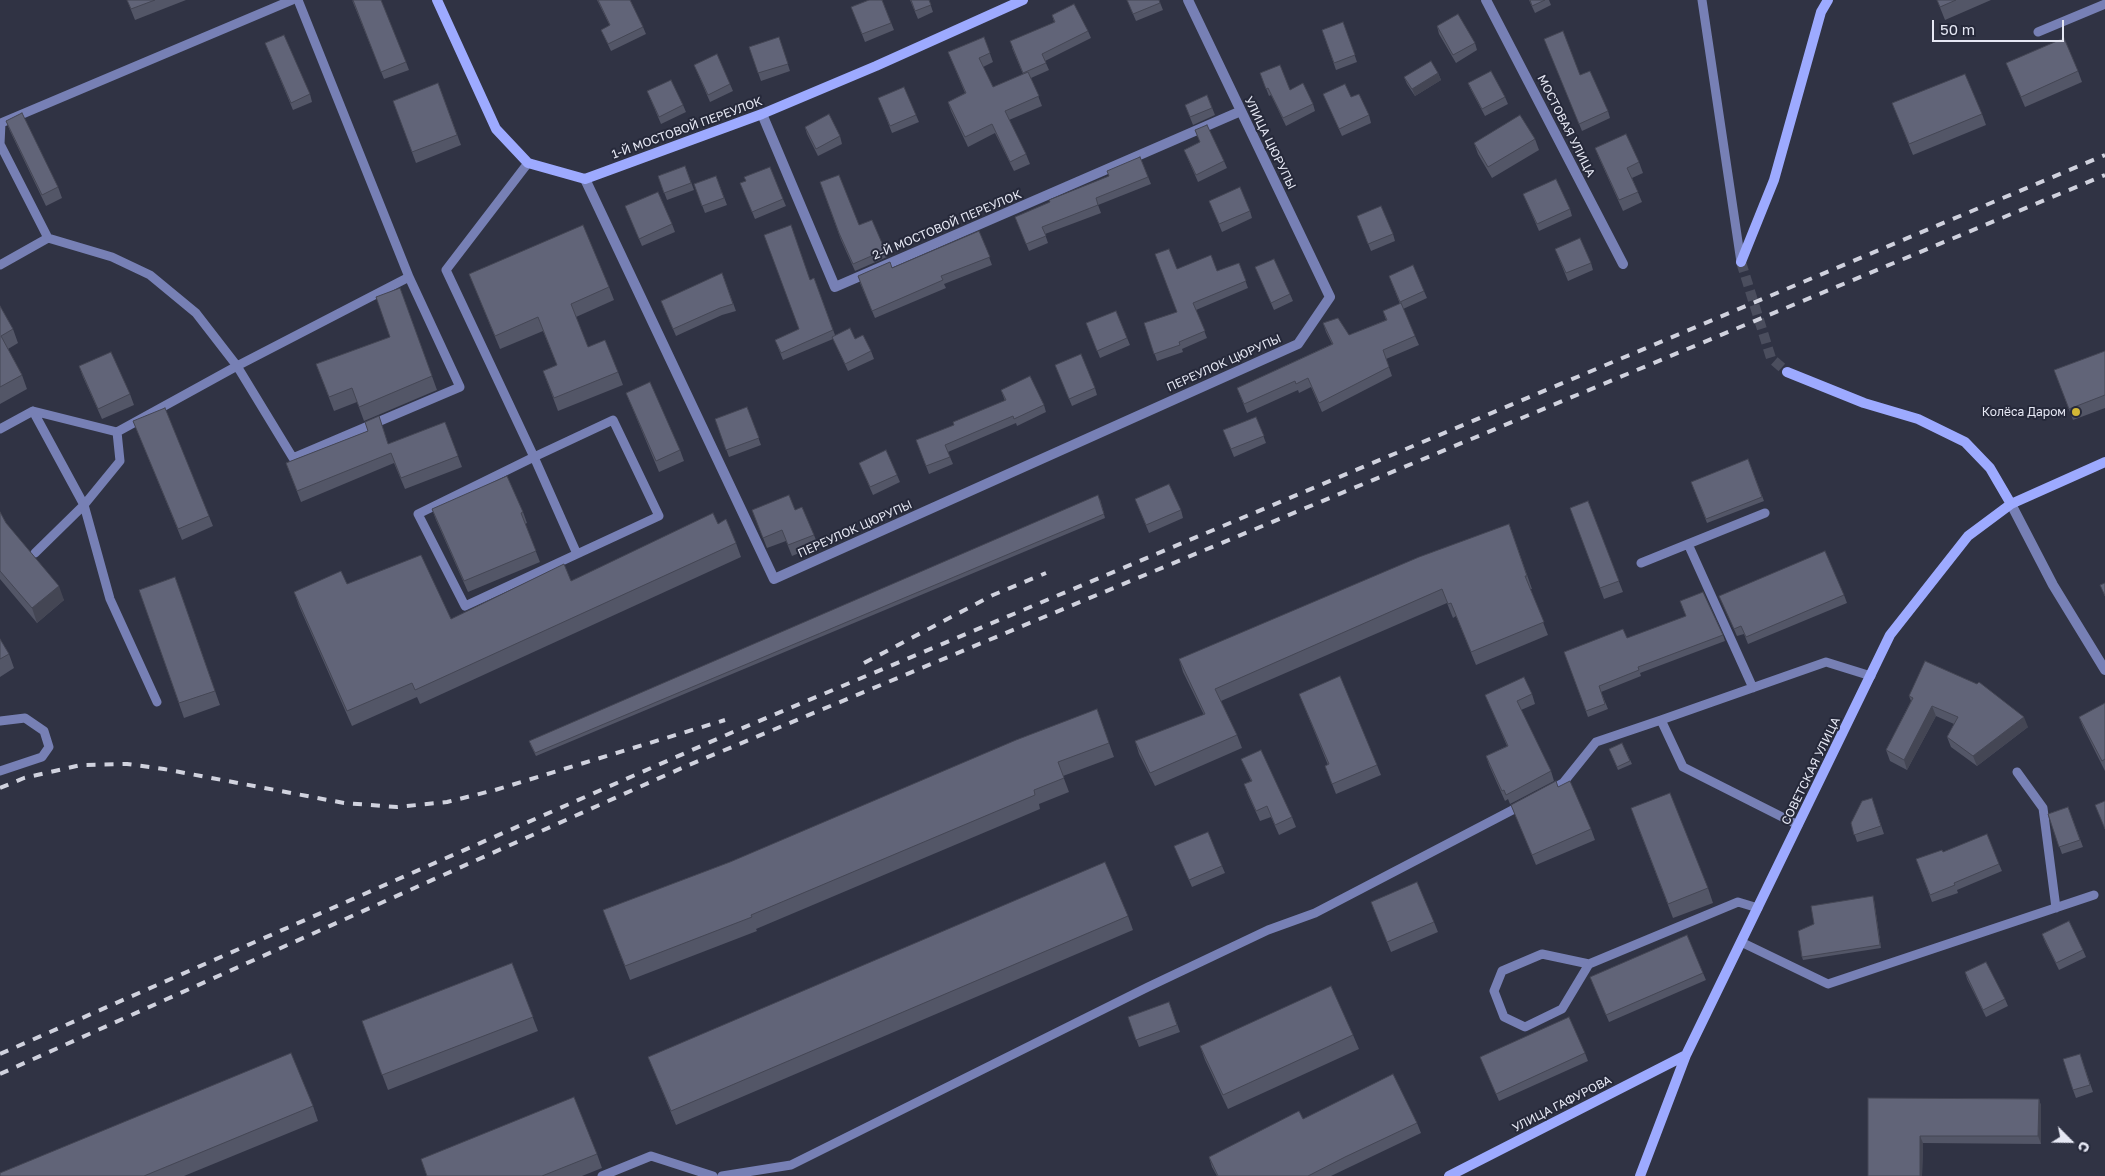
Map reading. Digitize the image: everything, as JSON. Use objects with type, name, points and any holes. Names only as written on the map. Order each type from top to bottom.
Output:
[{"type":"main road","points":[[438,0],[496,129],[528,164],[585,179]]},
{"type":"main road","name":"1-Й МОСТОВОЙ ПЕРЕУЛОК","points":[[585,179],[762,114],[876,66],[1023,0]]},
{"type":"main road","points":[[1741,262],[1774,180],[1821,12],[1828,0]]},
{"type":"main road","points":[[1786,372],[1864,403],[1918,419],[1965,442],[1990,468],[2011,504]]},
{"type":"main road","name":"СОВЕТСКАЯ УЛИЦА","points":[[1640,1176],[1686,1055],[1890,636],[1968,536],[2011,504],[2105,462]]},
{"type":"main road","name":"УЛИЦА ГАФУРОВА","points":[[1448,1176],[1686,1055]]},
{"type":"street","name":"УЛИЦА ЦЮРУПЫ","points":[[1188,0],[1330,297]]},
{"type":"street","name":"МОСТОВАЯ УЛИЦА","points":[[1486,0],[1624,264]]},
{"type":"street","name":"2-Й МОСТОВОЙ ПЕРЕУЛОК","points":[[762,114],[834,287],[1241,112]]},
{"type":"street","name":"ПЕРЕУЛОК ЦЮРУПЫ","points":[[585,179],[774,579],[1298,344],[1330,297]]},
{"type":"street","points":[[2011,504],[2053,585],[2105,670]]},
{"type":"lane","points":[[48,238],[0,144],[1,123],[292,0]]},
{"type":"lane","points":[[0,265],[48,238],[112,257],[150,275],[196,313],[237,366],[293,458],[460,387],[409,277],[298,0]]},
{"type":"lane","points":[[1702,0],[1741,262]]},
{"type":"lane","points":[[2038,32],[2105,4]]},
{"type":"lane","points":[[528,164],[446,270],[577,554]]},
{"type":"lane","points":[[0,429],[33,411],[117,432],[237,366],[409,277]]},
{"type":"lane","points":[[33,411],[84,504],[110,599],[157,702]]},
{"type":"lane","points":[[613,420],[659,516],[465,606],[418,514],[534,458],[613,420]]},
{"type":"lane","points":[[35,553],[84,504],[120,461],[117,432]]},
{"type":"lane","points":[[1641,563],[1764,513]]},
{"type":"lane","points":[[1688,544],[1753,688]]},
{"type":"lane","points":[[722,1176],[791,1165],[1148,987],[1268,930],[1315,913],[1563,783],[1596,742],[1826,662],[1871,676]]},
{"type":"lane","points":[[0,721],[25,718],[44,732],[49,747],[42,757],[0,771]]},
{"type":"lane","points":[[1661,720],[1682,767],[1798,825]]},
{"type":"lane","points":[[2017,772],[2043,808],[2056,908]]},
{"type":"lane","points":[[1741,942],[1828,984],[2094,896]]},
{"type":"lane","points":[[1589,964],[1562,1009],[1525,1027],[1504,1017],[1494,991],[1502,972],[1542,954],[1589,964],[1738,902],[1758,908]]},
{"type":"lane","points":[[602,1176],[651,1156],[713,1176]]},
{"type":"building","points":[[127,0],[155,0],[131,9]]},
{"type":"building","points":[[353,0],[381,0],[406,62],[381,72]]},
{"type":"building","points":[[598,0],[630,0],[643,27],[608,44],[601,30],[610,25]]},
{"type":"building","points":[[869,0],[882,0],[891,23],[862,34],[851,7]]},
{"type":"building","points":[[911,0],[929,0],[931,5],[915,11]]},
{"type":"building","points":[[1127,0],[1159,0],[1160,3],[1133,14]]},
{"type":"building","points":[[1530,0],[1545,0],[1532,6]]},
{"type":"building","points":[[1937,0],[1956,0],[1940,7]]},
{"type":"building","points":[[1074,4],[1088,31],[1042,54],[1046,63],[1023,73],[1010,41],[1055,22],[1052,15]]},
{"type":"building","points":[[1458,14],[1475,43],[1453,55],[1437,26]]},
{"type":"building","points":[[1343,22],[1355,55],[1334,63],[1322,30]]},
{"type":"building","points":[[1563,31],[1580,75],[1590,71],[1608,111],[1579,124],[1544,39]]},
{"type":"building","points":[[284,35],[310,94],[291,103],[265,43]]},
{"type":"building","points":[[779,37],[788,64],[758,73],[749,47]]},
{"type":"building","points":[[984,37],[990,53],[979,58],[993,87],[1028,72],[1039,96],[1005,111],[1026,154],[1010,162],[992,124],[965,137],[948,102],[966,93],[948,52]]},
{"type":"building","points":[[2064,38],[2078,71],[2021,97],[2006,63]]},
{"type":"building","points":[[717,54],[730,84],[708,95],[694,65]]},
{"type":"building","points":[[1431,61],[1438,73],[1412,89],[1404,77]]},
{"type":"building","points":[[1280,65],[1290,90],[1303,83],[1313,104],[1283,118],[1268,88],[1266,89],[1260,73]]},
{"type":"building","points":[[1491,71],[1505,97],[1482,109],[1468,83]]},
{"type":"building","points":[[1965,74],[1982,114],[1909,144],[1892,103]]},
{"type":"building","points":[[671,80],[683,105],[659,117],[647,91]]},
{"type":"building","points":[[438,83],[457,135],[412,152],[393,101]]},
{"type":"building","points":[[1345,84],[1351,97],[1359,94],[1369,115],[1339,129],[1323,94]]},
{"type":"building","points":[[904,87],[916,115],[890,126],[878,98]]},
{"type":"building","points":[[1207,95],[1212,108],[1190,117],[1185,105]]},
{"type":"building","points":[[22,113],[58,187],[42,195],[6,121]]},
{"type":"building","points":[[829,114],[840,136],[816,149],[805,127]]},
{"type":"building","points":[[1520,115],[1535,139],[1488,167],[1474,143]]},
{"type":"building","points":[[1207,125],[1224,161],[1196,175],[1184,150],[1200,142],[1195,130]]},
{"type":"building","points":[[1626,134],[1639,162],[1627,168],[1638,192],[1619,200],[1595,148]]},
{"type":"building","points":[[1140,157],[1148,177],[1096,198],[1098,205],[1042,227],[1046,236],[1026,244],[1015,217],[1050,202],[1049,200],[1109,176],[1107,171]]},
{"type":"building","points":[[685,166],[691,183],[664,193],[658,176]]},
{"type":"building","points":[[770,167],[783,199],[752,212],[740,183],[746,181],[744,177]]},
{"type":"building","points":[[839,175],[859,225],[872,220],[885,250],[853,264],[820,182]]},
{"type":"building","points":[[716,176],[724,198],[702,206],[694,184]]},
{"type":"building","points":[[1556,179],[1570,209],[1537,224],[1523,194]]},
{"type":"building","points":[[1240,187],[1250,211],[1219,224],[1209,201]]},
{"type":"building","points":[[658,192],[672,224],[639,239],[625,206]]},
{"type":"building","points":[[1381,206],[1393,234],[1368,244],[1357,216]]},
{"type":"building","points":[[583,225],[609,287],[571,304],[588,347],[605,340],[618,372],[554,398],[543,371],[557,365],[538,317],[495,336],[469,274]]},
{"type":"building","points":[[791,225],[810,280],[814,278],[833,330],[781,353],[775,340],[799,329],[764,235]]},
{"type":"building","points":[[979,231],[990,257],[941,276],[943,280],[872,311],[858,276],[890,262],[892,268]]},
{"type":"building","points":[[1580,238],[1591,263],[1566,273],[1555,249]]},
{"type":"building","points":[[1169,249],[1177,269],[1211,255],[1217,271],[1239,263],[1246,281],[1193,303],[1205,331],[1179,342],[1180,345],[1154,354],[1144,323],[1177,312],[1155,254]]},
{"type":"building","points":[[1274,259],[1290,294],[1271,303],[1255,267]]},
{"type":"building","points":[[1413,265],[1424,291],[1400,302],[1389,276]]},
{"type":"building","points":[[722,273],[733,304],[673,329],[661,301]]},
{"type":"building","points":[[400,288],[432,376],[359,407],[352,388],[329,397],[316,364],[390,337],[376,297]]},
{"type":"building","points":[[1401,303],[1415,336],[1383,350],[1389,367],[1319,403],[1308,378],[1296,384],[1295,381],[1244,404],[1237,388],[1333,344],[1323,323],[1338,318],[1349,335],[1387,320],[1383,311]]},
{"type":"building","points":[[0,306],[13,329],[1,336],[22,375],[0,387]]},
{"type":"building","points":[[1116,311],[1127,338],[1097,351],[1086,323]]},
{"type":"building","points":[[850,328],[855,339],[863,335],[871,351],[845,364],[832,337]]},
{"type":"building","points":[[2105,351],[2105,395],[2069,409],[2054,370]]},
{"type":"building","points":[[111,352],[130,394],[98,409],[79,366]]},
{"type":"building","points":[[1081,354],[1095,388],[1069,399],[1055,365]]},
{"type":"building","points":[[1030,376],[1044,405],[1014,419],[1013,416],[945,445],[950,457],[926,466],[916,440],[954,425],[953,422],[1006,400],[1001,390]]},
{"type":"building","points":[[650,382],[680,450],[656,461],[626,393]]},
{"type":"building","points":[[747,407],[759,438],[726,450],[715,419]]},
{"type":"building","points":[[165,408],[209,516],[178,529],[133,421]]},
{"type":"building","points":[[379,416],[388,444],[445,422],[458,456],[401,478],[391,453],[297,491],[286,463],[368,431],[365,422]]},
{"type":"building","points":[[1256,417],[1264,436],[1231,449],[1223,430]]},
{"type":"building","points":[[886,450],[897,475],[870,487],[859,463]]},
{"type":"building","points":[[1748,459],[1762,497],[1706,519],[1691,482]]},
{"type":"building","points":[[507,476],[523,512],[521,513],[536,551],[464,581],[432,509]]},
{"type":"building","points":[[1169,484],[1181,510],[1146,525],[1135,499]]},
{"type":"building","points":[[789,495],[795,510],[802,507],[814,535],[788,545],[782,530],[763,538],[752,510]]},
{"type":"building","points":[[1098,495],[1104,514],[535,753],[529,741]]},
{"type":"building","points":[[1588,501],[1619,581],[1600,588],[1570,508]]},
{"type":"building","points":[[0,512],[6,523],[59,586],[32,608],[0,571]]},
{"type":"building","points":[[713,513],[718,524],[726,519],[736,543],[415,690],[412,683],[347,711],[294,592],[341,571],[347,584],[421,555],[451,619],[564,564],[571,581]]},
{"type":"building","points":[[1509,524],[1527,576],[1525,576],[1544,622],[1471,652],[1451,603],[1448,604],[1442,589],[1215,689],[1237,735],[1150,773],[1135,741],[1205,714],[1179,659],[1419,557]]},
{"type":"building","points":[[1825,551],[1844,595],[1746,637],[1741,626],[1734,629],[1719,596]]},
{"type":"building","points":[[175,577],[215,691],[179,703],[139,590]]},
{"type":"building","points":[[2105,583],[2105,596],[2100,585]]},
{"type":"building","points":[[1703,592],[1723,635],[1638,667],[1639,670],[1599,686],[1605,704],[1586,711],[1564,652],[1623,629],[1627,638],[1686,616],[1680,601]]},
{"type":"building","points":[[0,639],[9,654],[0,659]]},
{"type":"building","points":[[1925,661],[1977,684],[1979,682],[2024,717],[1973,756],[1947,737],[1958,717],[1932,706],[1904,760],[1886,750],[1913,698],[1909,696]]},
{"type":"building","points":[[1340,676],[1377,765],[1332,784],[1325,766],[1329,764],[1299,694]]},
{"type":"building","points":[[1524,677],[1532,694],[1517,701],[1551,771],[1506,795],[1504,790],[1502,791],[1486,756],[1508,746],[1485,695]]},
{"type":"building","points":[[2105,703],[2105,759],[2102,761],[2079,717]]},
{"type":"building","points":[[1097,709],[1109,743],[1058,762],[1064,778],[1034,790],[1035,795],[751,915],[752,917],[625,966],[603,910],[730,862],[1016,740]]},
{"type":"building","points":[[1622,743],[1630,761],[1617,767],[1609,749]]},
{"type":"building","points":[[1261,750],[1292,817],[1275,825],[1267,806],[1256,811],[1244,784],[1252,781],[1241,759]]},
{"type":"building","points":[[1556,781],[1558,787],[1570,781],[1591,829],[1532,855],[1511,805]]},
{"type":"building","points":[[1670,793],[1708,888],[1668,904],[1631,808]]},
{"type":"building","points":[[1872,798],[1881,826],[1854,835],[1851,823],[1862,801]]},
{"type":"building","points":[[2105,801],[2105,829],[2095,805]]},
{"type":"building","points":[[2068,807],[2080,840],[2059,847],[2048,814]]},
{"type":"building","points":[[1208,832],[1222,866],[1189,880],[1174,846]]},
{"type":"building","points":[[1987,834],[1999,864],[1930,895],[1916,859],[1942,850],[1943,852]]},
{"type":"building","points":[[1105,862],[1128,916],[671,1111],[648,1057]]},
{"type":"building","points":[[1417,882],[1434,922],[1387,942],[1371,902]]},
{"type":"building","points":[[1873,896],[1880,945],[1802,957],[1798,931],[1814,924],[1811,906]]},
{"type":"building","points":[[2069,921],[2083,950],[2056,963],[2042,934]]},
{"type":"building","points":[[1687,935],[1703,973],[1606,1015],[1590,977]]},
{"type":"building","points":[[1986,962],[2005,999],[1983,1010],[1965,972]]},
{"type":"building","points":[[512,963],[533,1017],[382,1075],[362,1021]]},
{"type":"building","points":[[1331,986],[1353,1035],[1223,1095],[1200,1046]]},
{"type":"building","points":[[1169,1002],[1177,1025],[1136,1040],[1128,1017]]},
{"type":"building","points":[[1569,1017],[1585,1053],[1496,1094],[1480,1057]]},
{"type":"building","points":[[291,1053],[313,1106],[144,1176],[0,1176],[0,1173]]},
{"type":"building","points":[[2080,1054],[2090,1085],[2073,1090],[2063,1059]]},
{"type":"building","points":[[1393,1074],[1417,1123],[1308,1176],[1218,1176],[1209,1157],[1299,1111],[1303,1119]]},
{"type":"building","points":[[574,1097],[597,1154],[542,1176],[427,1176],[421,1159]]},
{"type":"building","points":[[1868,1098],[2039,1099],[2038,1136],[1920,1136],[1920,1176],[1868,1176]]},
{"type":"tunnel","points":[[1741,262],[1771,358],[1787,372]]},
{"type":"railway","points":[[0,1054],[733,732],[2105,155]]},
{"type":"railway","points":[[0,1074],[684,767],[2105,175]]},
{"type":"railway","points":[[864,663],[993,595],[1046,573]]},
{"type":"railway","points":[[0,788],[24,778],[81,765],[127,764],[164,769],[344,803],[397,807],[447,802],[495,790],[725,720]]},
{"type":"place","name":"Колёса Даром","points":[[2076,412]]}]
